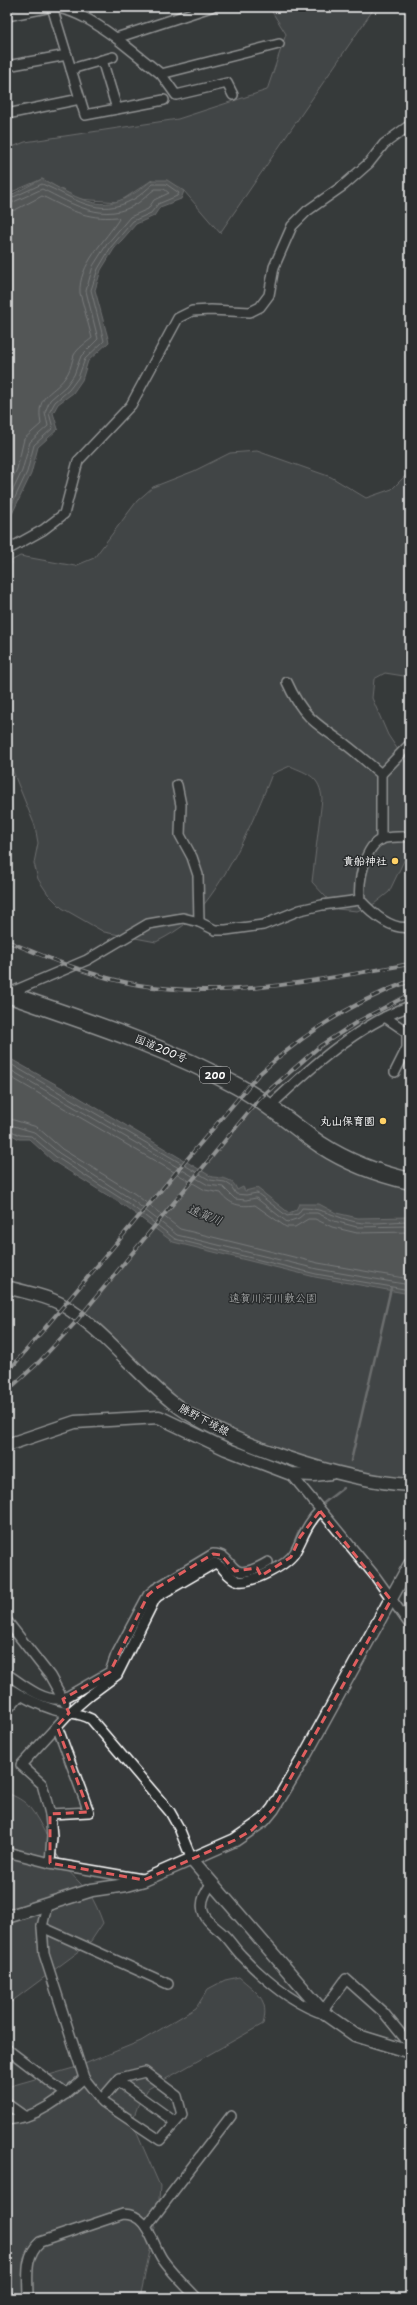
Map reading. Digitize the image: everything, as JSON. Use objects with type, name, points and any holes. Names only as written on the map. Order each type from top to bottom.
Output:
[{"type":"highway","name":"国道200号","points":[[7,994],[127,1035],[196,1064],[270,1106],[323,1146],[363,1167],[410,1181]]},
{"type":"street","points":[[52,7],[85,115],[164,100]]},
{"type":"street","points":[[7,16],[52,7],[66,9],[88,18],[116,38],[161,74],[176,95],[227,83],[233,95]]},
{"type":"street","points":[[116,38],[211,7]]},
{"type":"street","points":[[161,74],[279,44]]},
{"type":"street","points":[[7,66],[67,55]]},
{"type":"street","points":[[71,69],[113,57]]},
{"type":"street","points":[[102,60],[117,109]]},
{"type":"street","points":[[7,114],[80,99]]},
{"type":"street","points":[[7,550],[43,530],[64,514],[78,461],[131,405],[178,318],[192,311],[211,310],[250,312],[260,307],[269,295],[274,267],[292,226],[307,211],[344,185],[369,163],[384,144],[410,125]]},
{"type":"street","points":[[287,682],[300,707],[316,725],[346,744],[381,774]]},
{"type":"street","points":[[381,840],[381,774],[410,744]]},
{"type":"street","points":[[177,785],[181,804],[180,835],[192,857],[198,875],[199,922]]},
{"type":"street","points":[[410,836],[381,840],[372,847],[363,867],[359,889],[360,900],[388,923],[396,927],[410,927]]},
{"type":"street","points":[[7,994],[87,960],[148,924],[183,918],[199,922],[215,930],[253,927],[300,910],[360,900]]},
{"type":"street","points":[[270,1106],[301,1077],[342,1045],[385,1017],[410,1006]]},
{"type":"street","points":[[385,1017],[407,1032],[407,1048],[395,1072]]},
{"type":"street","name":"勝野下境線","points":[[7,1287],[57,1302],[77,1314],[172,1402],[195,1417],[266,1449],[335,1473],[410,1486]]},
{"type":"street","points":[[7,1445],[75,1422],[159,1416],[226,1449],[291,1474],[314,1475],[335,1473]]},
{"type":"street","points":[[291,1474],[318,1509],[375,1576],[410,1625]]},
{"type":"street","points":[[7,1674],[31,1690],[56,1700],[63,1699],[110,1672],[116,1655],[137,1615],[148,1595],[155,1589],[213,1554],[221,1556],[235,1570],[241,1572],[260,1572],[291,1557],[300,1537],[318,1509]]},
{"type":"street","points":[[50,1863],[52,1836],[50,1814],[42,1784],[21,1765],[69,1713],[117,1676],[158,1596],[215,1564],[234,1580],[250,1580],[260,1572],[268,1562]]},
{"type":"street","points":[[7,1917],[92,1890],[126,1885],[144,1880],[192,1860],[252,1830],[273,1809],[410,1564]]},
{"type":"street","points":[[7,1621],[50,1676],[69,1713]]},
{"type":"street","points":[[7,1687],[20,1695],[53,1710],[83,1714],[91,1719],[170,1812],[179,1828],[192,1860],[323,2013],[355,2035],[410,2052]]},
{"type":"street","points":[[7,1710],[20,1695]]},
{"type":"street","points":[[50,1814],[89,1812],[57,1726]]},
{"type":"street","points":[[7,1852],[50,1863],[144,1880]]},
{"type":"street","points":[[212,1883],[204,1896],[202,1905],[204,1914],[209,1922],[226,1936],[242,1956],[278,1987],[308,2009],[323,2013]]},
{"type":"street","points":[[47,1905],[42,1927],[44,1954],[84,2078],[101,2100],[160,2140],[182,2114],[176,2096],[146,2072],[120,2078],[101,2100]]},
{"type":"street","points":[[42,1927],[168,1984]]},
{"type":"street","points":[[323,2013],[346,1979],[384,2013],[410,2044]]},
{"type":"street","points":[[7,2049],[66,2094]]},
{"type":"street","points":[[7,2120],[24,2116],[55,2104],[84,2078]]},
{"type":"street","points":[[118,2081],[175,2122]]},
{"type":"street","points":[[7,2104],[24,2116]]},
{"type":"street","points":[[146,2227],[231,2116]]},
{"type":"street","points":[[28,2298],[28,2260],[32,2249],[40,2242],[123,2214],[132,2214],[146,2227],[163,2260],[197,2298]]},
{"type":"highlighted area","points":[[320,1511],[391,1600],[273,1809],[252,1830],[235,1840],[144,1880],[50,1863],[50,1814],[89,1812],[57,1726],[69,1713],[63,1699],[110,1672],[148,1595],[155,1589],[213,1554],[221,1555],[235,1571],[257,1568],[261,1576],[291,1557],[300,1537]]},
{"type":"green space","points":[[269,7],[375,7],[220,233],[184,191],[152,180],[119,202],[78,199],[42,179],[7,194],[7,149],[25,142],[178,119],[267,90],[286,34]]},
{"type":"green space","points":[[257,451],[331,477],[366,498],[392,489],[410,471],[410,677],[385,673],[374,679],[372,698],[388,735],[410,768],[410,848],[389,892],[374,904],[357,911],[337,909],[312,882],[322,799],[321,792],[316,781],[312,777],[303,771],[290,766],[272,774],[257,811],[227,871],[203,906],[190,920],[174,932],[156,942],[104,932],[62,908],[48,894],[38,879],[34,863],[38,843],[35,826],[7,757],[7,651],[11,561],[20,556],[75,566],[94,558],[137,501],[153,487],[194,471],[230,453]]},
{"type":"green space","name":"遠賀川河川敷公園","points":[[255,1102],[410,1188],[410,1481],[352,1473],[265,1445],[198,1414],[170,1394],[84,1314]]},
{"type":"green space","points":[[7,1793],[20,1799],[30,1808],[62,1863],[89,1893],[97,1907],[103,1923],[89,1944],[7,2005]]},
{"type":"green space","points":[[239,1977],[256,1992],[263,2002],[265,2015],[263,2024],[148,2089],[138,2105],[132,2122],[160,2186],[158,2213],[140,2298],[7,2298],[7,2087],[77,2067],[141,2041],[196,2008],[208,1989],[225,1980]]},
{"type":"water","points":[[42,179],[72,195],[97,203],[110,203],[122,199],[136,192],[152,180],[167,180],[184,191],[181,199],[160,207],[154,216],[136,224],[114,249],[101,270],[95,290],[109,342],[88,361],[82,380],[73,393],[58,404],[53,413],[58,429],[38,447],[31,474],[11,516],[7,511],[7,197]]},
{"type":"water","name":"遠賀川","points":[[7,1057],[75,1095],[212,1177],[224,1178],[230,1181],[237,1190],[243,1187],[245,1191],[257,1188],[289,1213],[296,1210],[299,1204],[319,1204],[336,1213],[358,1218],[410,1217],[410,1294],[315,1277],[173,1242],[126,1207],[53,1161],[29,1139],[19,1139],[7,1132]]},
{"type":"waterway","points":[[351,1461],[391,1288]]},
{"type":"waterway","points":[[320,1506],[343,1488]]},
{"type":"waterway","points":[[291,1551],[298,1533],[315,1511]]},
{"type":"waterway","points":[[266,1569],[279,1562]]},
{"type":"waterway","points":[[120,1660],[134,1632]]},
{"type":"waterway","points":[[7,1680],[30,1695]]},
{"type":"waterway","points":[[72,1699],[92,1688]]},
{"type":"waterway","points":[[50,1702],[59,1706]]},
{"type":"railway","points":[[7,941],[56,961],[122,982],[173,989],[207,990],[275,986],[410,964]]},
{"type":"railway","points":[[7,1373],[258,1075],[293,1046],[329,1020],[368,999],[410,981]]},
{"type":"railway","points":[[7,1391],[39,1362],[74,1324],[260,1098],[320,1046],[357,1022],[410,994]]},
{"type":"place","name":"貴船神社","points":[[395,861]]},
{"type":"place","name":"丸山保育園","points":[[383,1121]]}]
